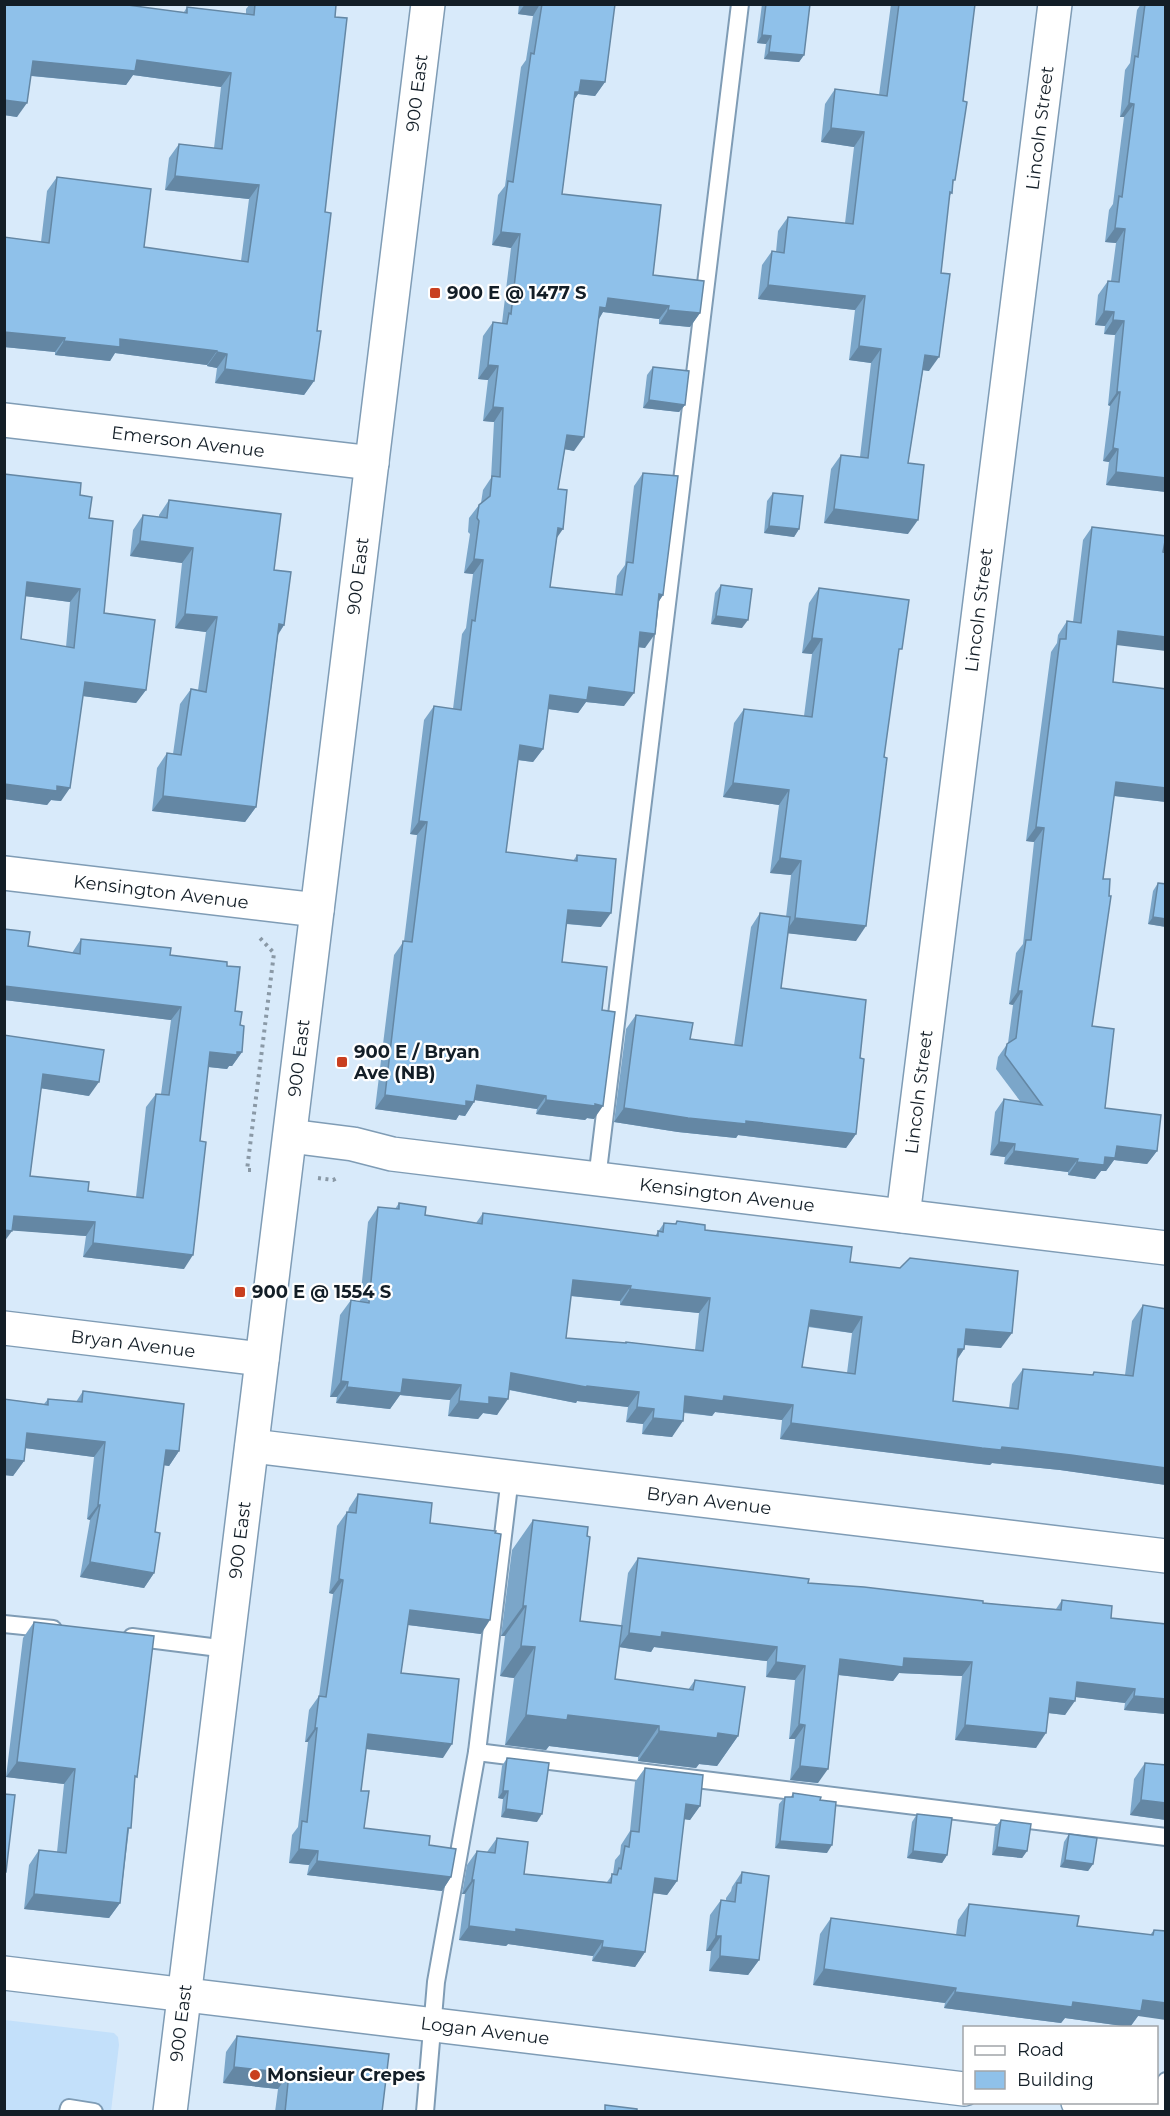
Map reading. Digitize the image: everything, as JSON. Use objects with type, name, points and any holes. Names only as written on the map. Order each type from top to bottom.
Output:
[{"type":"street","name":"900 East","points":[[170,2112],[428,4]]},
{"type":"street","name":"Lincoln Street","points":[[903,1216],[1055,4]]},
{"type":"street","name":"Emerson Avenue","points":[[4,420],[372,463]]},
{"type":"street","name":"Kensington Avenue","points":[[4,873],[317,910]]},
{"type":"street","name":"Kensington Avenue","points":[[290,1136],[353,1144],[392,1154],[1166,1248]]},
{"type":"street","name":"Bryan Avenue","points":[[4,1328],[262,1359]]},
{"type":"street","name":"Bryan Avenue","points":[[252,1446],[1166,1556]]},
{"type":"street","name":"Logan Avenue","points":[[4,1973],[963,2089]]},
{"type":"street","points":[[1086,2104],[1152,2112]]},
{"type":"lane","points":[[597,1179],[741,4]]},
{"type":"lane","points":[[425,2112],[436,1982],[477,1752],[510,1477]]},
{"type":"lane","points":[[4,1624],[72,1630]]},
{"type":"lane","points":[[117,1635],[227,1649]]},
{"type":"lane","points":[[477,1752],[1166,1837]]},
{"type":"lane","points":[[1161,2112],[1166,2081]]},
{"type":"lane","points":[[68,2112],[69,2108],[94,2112]]},
{"type":"path","points":[[247,1170],[274,953]]},
{"type":"path","points":[[316,1178],[333,1180]]},
{"type":"shaded area","points":[[5,2020],[114,2033],[118,2037],[119,2045],[111,2111],[5,2112]]},
{"type":"building","points":[[4,4],[120,4],[187,13],[187,7],[254,15],[255,4],[330,4],[336,5],[335,17],[347,18],[325,212],[331,213],[317,331],[321,331],[314,381],[225,369],[227,354],[217,351],[120,339],[120,347],[64,341],[65,338],[4,332],[4,237],[49,243],[57,177],[151,189],[144,247],[248,262],[259,185],[175,176],[179,144],[222,149],[231,73],[137,60],[135,71],[33,61],[27,103],[4,100]]},
{"type":"building","points":[[542,4],[615,4],[605,82],[581,80],[579,92],[575,92],[562,194],[661,205],[653,275],[704,281],[700,313],[668,310],[669,306],[608,298],[606,308],[600,307],[584,437],[567,435],[558,489],[567,490],[563,529],[558,528],[550,587],[622,595],[627,562],[633,563],[643,473],[678,476],[663,595],[659,594],[655,634],[640,632],[634,693],[589,687],[587,700],[550,695],[543,749],[520,745],[506,852],[577,861],[577,855],[616,859],[611,913],[568,910],[562,962],[607,967],[602,1010],[615,1012],[603,1106],[546,1100],[546,1096],[477,1085],[474,1102],[466,1101],[466,1106],[385,1095],[403,941],[412,942],[427,822],[419,821],[434,706],[461,710],[472,620],[475,621],[483,560],[474,559],[479,505],[490,496],[492,476],[500,477],[503,408],[493,407],[498,366],[488,365],[493,322],[507,324],[509,313],[511,314],[520,234],[501,232],[508,181],[513,182],[531,53],[534,54]]},
{"type":"building","points":[[766,4],[810,4],[804,55],[769,52],[771,36],[762,35]]},
{"type":"building","points":[[899,4],[975,4],[963,101],[967,102],[955,180],[953,180],[952,193],[950,192],[941,273],[950,274],[939,357],[925,355],[908,463],[924,465],[918,520],[834,509],[841,455],[868,458],[881,349],[859,346],[865,296],[768,285],[772,251],[784,253],[788,217],[853,224],[864,132],[831,128],[835,89],[887,96]]},
{"type":"building","points":[[1145,4],[1166,4],[1166,478],[1116,472],[1118,449],[1113,448],[1120,392],[1117,392],[1124,321],[1113,320],[1114,312],[1104,311],[1108,281],[1119,282],[1125,229],[1115,228],[1119,196],[1122,197],[1134,104],[1129,103],[1135,56],[1138,57]]},
{"type":"building","points":[[653,367],[689,371],[685,405],[649,400]]},
{"type":"building","points":[[4,474],[81,483],[80,495],[92,497],[89,518],[113,521],[104,613],[155,620],[146,690],[85,682],[70,788],[57,786],[57,791],[4,784]],"holes":[[[27,582],[80,589],[74,648],[21,639]]]},
{"type":"building","points":[[773,493],[803,496],[799,529],[769,526]]},
{"type":"building","points":[[169,500],[281,514],[274,570],[291,572],[284,625],[279,624],[256,807],[163,796],[167,753],[181,755],[191,689],[206,692],[217,617],[185,614],[193,548],[140,541],[143,515],[167,518]]},
{"type":"building","points":[[1092,527],[1166,536],[1163,552],[1166,553],[1166,637],[1118,631],[1113,682],[1166,689],[1166,788],[1116,782],[1103,879],[1110,879],[1109,896],[1111,896],[1092,1026],[1114,1029],[1105,1108],[1161,1115],[1157,1151],[1117,1146],[1115,1158],[1105,1157],[1104,1165],[1077,1162],[1078,1159],[1014,1151],[1015,1144],[999,1142],[1004,1099],[1042,1105],[1005,1055],[1007,1044],[1016,1038],[1022,991],[1018,991],[1026,940],[1031,940],[1044,828],[1036,827],[1060,639],[1066,639],[1067,621],[1081,623]]},
{"type":"building","points":[[721,585],[752,589],[748,620],[716,616]]},
{"type":"building","points":[[819,588],[909,600],[902,649],[899,649],[884,757],[887,758],[866,926],[795,918],[801,861],[780,858],[789,790],[733,783],[744,709],[812,717],[822,639],[812,638]]},
{"type":"building","points":[[1158,883],[1166,884],[1166,919],[1153,917]]},
{"type":"building","points":[[760,913],[790,917],[781,988],[866,1000],[860,1058],[864,1059],[856,1134],[746,1121],[746,1124],[688,1118],[624,1108],[636,1015],[693,1023],[690,1039],[742,1046]]},
{"type":"building","points":[[4,929],[30,932],[28,946],[80,954],[81,939],[171,948],[170,955],[227,962],[227,966],[240,967],[235,1011],[242,1012],[240,1025],[244,1026],[242,1052],[237,1052],[237,1055],[210,1052],[200,1141],[206,1142],[193,1255],[93,1243],[95,1222],[14,1216],[12,1231],[4,1230],[4,1035],[104,1050],[99,1082],[43,1074],[30,1176],[89,1182],[88,1191],[143,1198],[156,1094],[169,1095],[181,1007],[4,986]]},
{"type":"building","points":[[399,1203],[426,1207],[425,1215],[482,1224],[483,1213],[658,1236],[658,1231],[663,1232],[664,1223],[676,1224],[677,1221],[705,1225],[705,1230],[852,1247],[850,1262],[900,1268],[910,1258],[1018,1271],[1012,1333],[966,1329],[964,1349],[958,1349],[953,1401],[1018,1409],[1023,1369],[1133,1376],[1143,1305],[1166,1309],[1166,1468],[1002,1447],[1001,1450],[982,1448],[791,1423],[793,1405],[724,1396],[723,1401],[685,1396],[683,1421],[653,1418],[654,1409],[637,1407],[639,1392],[586,1387],[511,1373],[508,1399],[489,1397],[489,1404],[459,1401],[461,1385],[403,1379],[401,1393],[347,1387],[348,1382],[341,1381],[351,1300],[369,1303],[378,1207],[399,1209]],"holes":[[[573,1280],[710,1298],[703,1351],[566,1338]],[[811,1310],[862,1317],[855,1374],[802,1367]]]},
{"type":"building","points":[[83,1391],[184,1404],[179,1451],[166,1450],[155,1532],[160,1533],[154,1573],[90,1562],[100,1505],[98,1505],[105,1442],[27,1433],[24,1461],[4,1459],[4,1399],[48,1405],[48,1399],[82,1402]]},
{"type":"building","points":[[358,1494],[432,1503],[430,1523],[496,1531],[495,1533],[501,1534],[490,1620],[410,1610],[401,1673],[459,1679],[452,1744],[368,1734],[361,1791],[369,1791],[364,1828],[430,1836],[429,1845],[456,1849],[451,1877],[317,1861],[318,1851],[299,1849],[302,1821],[307,1822],[319,1696],[326,1697],[343,1580],[339,1579],[347,1512],[356,1513]]},
{"type":"building","points":[[533,1520],[588,1527],[587,1536],[590,1537],[580,1621],[622,1626],[615,1679],[693,1690],[695,1680],[745,1687],[738,1736],[718,1733],[717,1738],[659,1731],[659,1726],[568,1715],[567,1720],[526,1715],[535,1647],[521,1646],[526,1606],[523,1606]]},
{"type":"building","points":[[638,1558],[809,1579],[808,1583],[864,1587],[983,1601],[983,1603],[1061,1610],[1062,1600],[1112,1606],[1111,1618],[1166,1624],[1166,1699],[1134,1696],[1135,1689],[1077,1682],[1075,1701],[1050,1698],[1046,1733],[965,1725],[972,1662],[904,1658],[903,1667],[840,1659],[828,1769],[800,1766],[805,1725],[799,1724],[805,1666],[776,1662],[777,1647],[662,1632],[661,1637],[629,1633]]},
{"type":"building","points":[[34,1622],[154,1636],[120,1903],[34,1894],[39,1850],[66,1853],[75,1769],[17,1762]]},
{"type":"building","points":[[507,1758],[549,1763],[542,1814],[506,1809],[508,1791],[503,1791]]},
{"type":"building","points":[[1145,1763],[1166,1765],[1166,1803],[1141,1800]]},
{"type":"building","points":[[645,1768],[703,1775],[700,1806],[686,1804],[677,1881],[655,1878],[645,1952],[602,1947],[603,1941],[516,1929],[516,1932],[469,1926],[474,1880],[472,1880],[477,1851],[495,1853],[497,1838],[528,1842],[524,1874],[611,1883],[612,1874],[617,1875],[619,1868],[621,1869],[625,1846],[629,1847],[631,1831],[639,1832]]},
{"type":"building","points":[[793,1793],[821,1797],[820,1800],[836,1802],[832,1845],[780,1841],[785,1797],[793,1797]]},
{"type":"building","points":[[4,1794],[15,1795],[6,1872],[4,1872]]},
{"type":"building","points":[[917,1814],[952,1818],[947,1855],[913,1851]]},
{"type":"building","points":[[1001,1820],[1031,1824],[1027,1851],[997,1847]]},
{"type":"building","points":[[1069,1834],[1097,1838],[1093,1864],[1065,1860]]},
{"type":"building","points":[[742,1872],[769,1876],[759,1960],[720,1956],[721,1936],[716,1936],[721,1900],[735,1902],[737,1883],[741,1883]]},
{"type":"building","points":[[969,1904],[1079,1916],[1077,1926],[1153,1935],[1154,1930],[1166,1931],[1166,2003],[1143,2000],[1141,2011],[1073,2002],[1072,2007],[955,1992],[956,1988],[824,1969],[831,1918],[965,1936]]},
{"type":"building","points":[[237,2036],[389,2054],[382,2112],[285,2112],[289,2073],[234,2067]]},
{"type":"building","points":[[605,2105],[637,2109],[637,2112],[605,2112]]},
{"type":"place","name":"900 E @ 1477 S","points":[[435,293]]},
{"type":"place","name":"900 E / Bryan Ave (NB)","points":[[342,1062]]},
{"type":"place","name":"900 E @ 1554 S","points":[[240,1292]]},
{"type":"place","name":"Monsieur Crepes","points":[[255,2075]]}]
